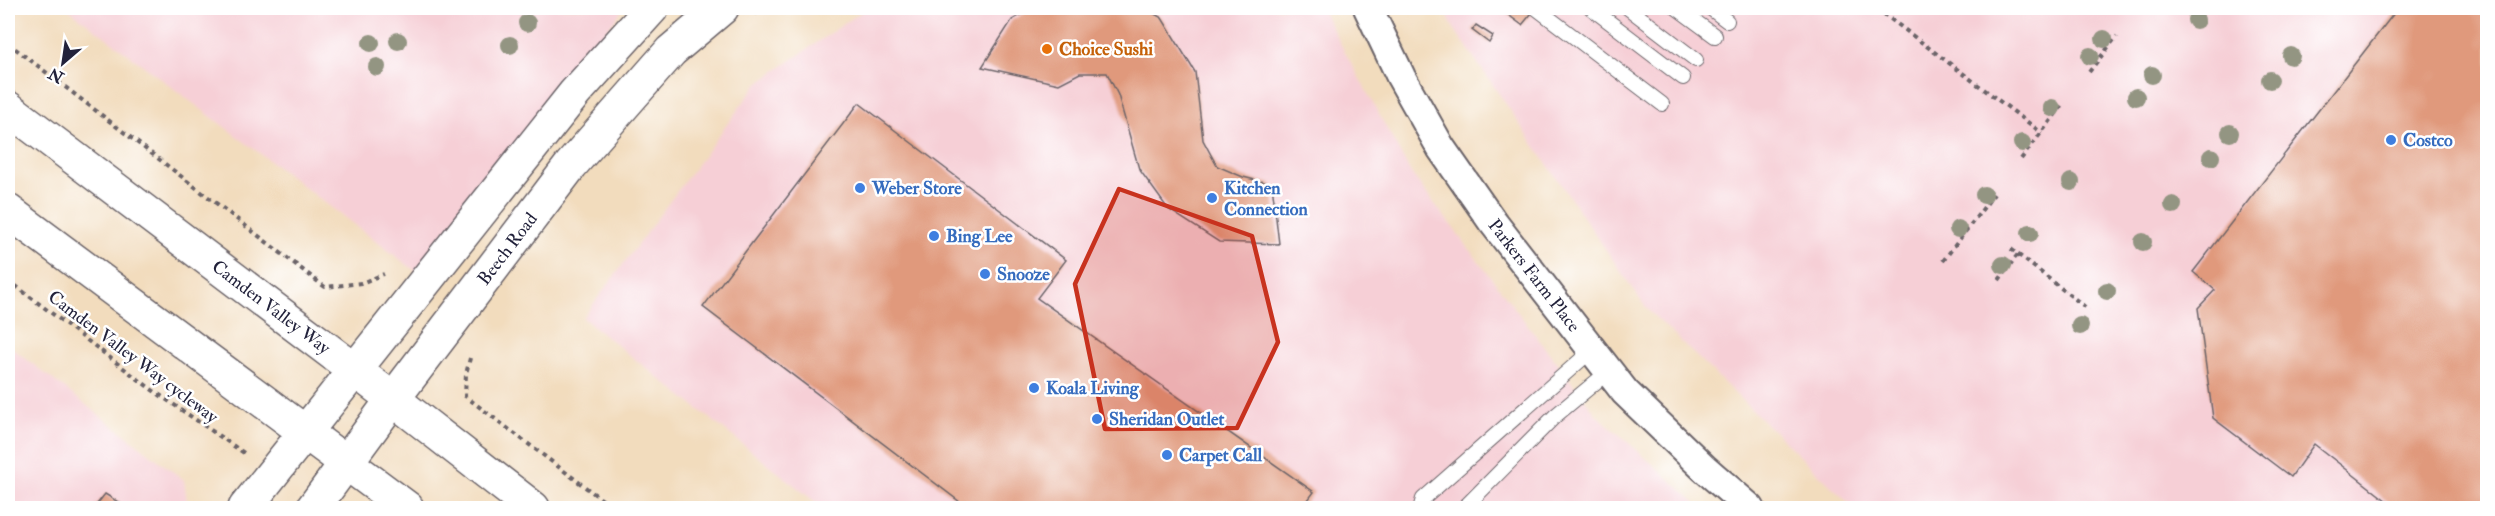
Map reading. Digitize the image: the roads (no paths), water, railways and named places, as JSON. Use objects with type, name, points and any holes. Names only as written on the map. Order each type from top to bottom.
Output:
[{"type":"main road","points":[[245,508],[576,93],[652,8]]},
{"type":"main road","name":"Beech Road","points":[[313,508],[571,165],[670,51],[722,8]]},
{"type":"main road","name":"Camden Valley Way","points":[[8,108],[393,399],[533,508]]},
{"type":"main road","points":[[8,211],[407,508]]},
{"type":"street","name":"Parkers Farm Place","points":[[1368,8],[1401,77],[1441,148],[1492,221],[1633,400],[1704,468],[1750,508]]},
{"type":"lane","points":[[1536,8],[1662,104]]},
{"type":"lane","points":[[1591,8],[1683,78]]},
{"type":"lane","points":[[1628,8],[1696,60]]},
{"type":"lane","points":[[1677,8],[1714,36]]},
{"type":"lane","points":[[1710,8],[1726,21]]},
{"type":"lane","points":[[1423,508],[1421,506],[1423,499],[1601,360]]},
{"type":"lane","points":[[1464,508],[1555,416],[1601,360]]},
{"type":"place","name":"Choice Sushi","points":[[1047,49]]},
{"type":"place","name":"Costco","points":[[2391,140]]},
{"type":"place","name":"Weber Store","points":[[860,188]]},
{"type":"place","name":"Kitchen Connection","points":[[1212,198]]},
{"type":"place","name":"Bing Lee","points":[[934,236]]},
{"type":"place","name":"Snooze","points":[[985,274]]},
{"type":"place","name":"Koala Living","points":[[1034,388]]},
{"type":"place","name":"Sheridan Outlet","points":[[1097,419]]},
{"type":"place","name":"Carpet Call","points":[[1167,455]]}]
